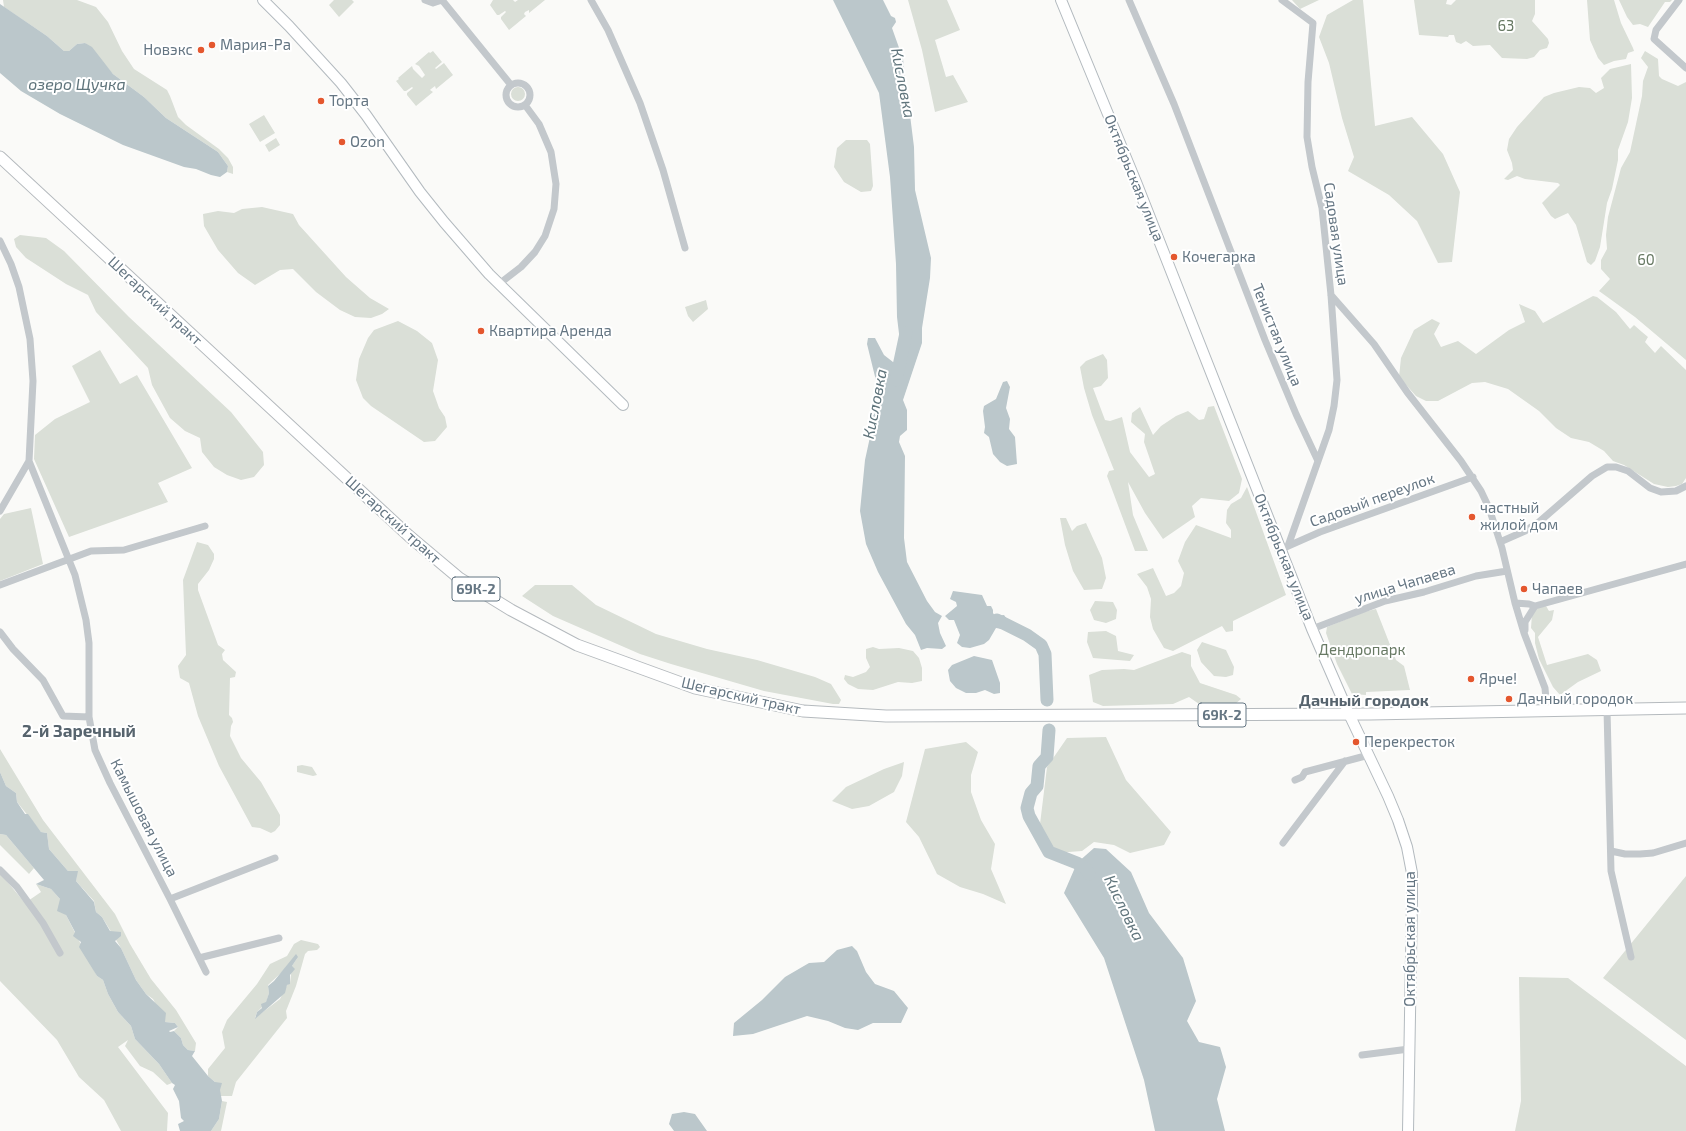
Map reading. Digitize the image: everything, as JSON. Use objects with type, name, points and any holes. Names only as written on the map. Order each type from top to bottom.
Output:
[{"type":"main road","name":"Шегарский тракт","points":[[0,156],[409,536],[459,578],[511,610],[578,645],[695,688],[803,711],[893,716],[1349,714]]},
{"type":"main road","name":"69К-2","points":[[1349,714],[1686,708]]},
{"type":"street","points":[[263,0],[341,83],[439,216],[499,284],[623,405]]},
{"type":"street","points":[[425,0],[433,3],[442,0],[510,85]]},
{"type":"street","points":[[591,0],[608,30],[640,103],[663,170],[685,248]]},
{"type":"street","name":"Октябрьская улица","points":[[1061,0],[1284,548],[1312,629],[1398,820],[1407,847],[1412,873],[1408,1131]]},
{"type":"street","name":"Тенистая улица","points":[[1129,0],[1174,104],[1265,340],[1318,462]]},
{"type":"street","name":"Садовая улица","points":[[1282,0],[1313,23],[1308,82],[1307,137],[1312,167],[1322,208],[1331,295],[1336,380],[1334,406],[1329,430],[1318,462]]},
{"type":"street","points":[[1679,0],[1656,30],[1654,40],[1686,68]]},
{"type":"street","points":[[514,83],[522,83],[528,88],[530,99],[525,105],[517,107],[509,104],[506,92],[510,85],[514,83]]},
{"type":"street","points":[[499,284],[521,267],[535,252],[545,236],[554,209],[556,184],[551,152],[539,124],[525,105]]},
{"type":"street","points":[[0,241],[11,264],[19,287],[30,339],[33,381],[29,461],[0,511]]},
{"type":"street","points":[[1331,295],[1374,344],[1395,375],[1473,477],[1489,508],[1500,542],[1515,604],[1524,633],[1545,688],[1547,711]]},
{"type":"street","name":"Камышовая улица","points":[[29,461],[75,575],[86,620],[89,643],[89,717],[95,750],[110,783],[206,972]]},
{"type":"street","points":[[1284,548],[1318,462]]},
{"type":"street","points":[[1500,542],[1525,531],[1539,522],[1592,476],[1607,467],[1616,467],[1628,471],[1650,488],[1661,492],[1676,491],[1686,486]]},
{"type":"street","name":"Садовый переулок","points":[[1284,548],[1320,532],[1473,477]]},
{"type":"street","points":[[0,585],[90,551],[124,550],[206,526]]},
{"type":"street","points":[[1515,604],[1529,604],[1535,606],[1686,564]]},
{"type":"street","name":"улица Чапаева","points":[[1312,629],[1384,601],[1424,592],[1476,576],[1507,571]]},
{"type":"street","points":[[1524,633],[1525,622],[1535,606]]},
{"type":"street","points":[[0,632],[43,680],[63,716],[89,717]]},
{"type":"street","points":[[1607,710],[1611,871],[1631,957]]},
{"type":"street","points":[[1295,780],[1302,777],[1305,772],[1369,755]]},
{"type":"street","points":[[1283,843],[1345,761]]},
{"type":"street","points":[[1611,850],[1625,854],[1653,853],[1686,843]]},
{"type":"street","points":[[170,899],[275,858]]},
{"type":"street","points":[[0,870],[17,888],[43,923],[60,953]]},
{"type":"street","points":[[199,958],[279,938]]},
{"type":"street","points":[[1362,1055],[1409,1049]]},
{"type":"green space","points":[[3,0],[77,0],[96,7],[108,22],[122,51],[134,69],[167,90],[178,117],[186,125],[219,149],[228,158],[233,167],[233,174],[227,172],[228,166],[218,152],[166,118],[144,97],[113,74],[85,43],[77,44],[69,51],[64,51],[47,36],[4,7]]},
{"type":"green space","points":[[334,0],[352,0],[354,2],[339,17],[329,5]]},
{"type":"green space","points":[[493,0],[513,0],[515,2],[518,0],[545,0],[529,13],[529,10],[525,12],[524,14],[526,16],[509,30],[501,19],[506,12],[505,11],[497,15],[490,5]]},
{"type":"green space","points":[[908,0],[947,0],[960,30],[935,40],[946,77],[953,75],[968,102],[935,112],[922,50]]},
{"type":"green space","points":[[1292,0],[1319,0],[1300,9]]},
{"type":"green space","points":[[1353,0],[1363,0],[1375,126],[1412,117],[1443,154],[1460,192],[1452,262],[1438,263],[1417,221],[1389,195],[1348,171],[1354,157],[1342,118],[1329,63],[1319,37],[1327,15]]},
{"type":"green space","name":"63","points":[[1414,0],[1447,0],[1446,4],[1451,5],[1456,0],[1535,0],[1535,14],[1532,21],[1548,39],[1549,43],[1547,48],[1540,50],[1534,57],[1527,59],[1502,58],[1490,45],[1473,46],[1466,41],[1461,44],[1456,42],[1454,35],[1449,35],[1448,37],[1419,35]]},
{"type":"green space","points":[[1587,0],[1614,0],[1621,23],[1634,51],[1628,53],[1626,59],[1614,61],[1604,65],[1598,58],[1590,40]]},
{"type":"green space","points":[[1619,0],[1672,0],[1670,2],[1665,2],[1648,27],[1640,24],[1633,25],[1627,17]]},
{"type":"green space","points":[[433,51],[442,62],[435,68],[436,69],[444,63],[453,75],[436,89],[435,86],[431,89],[430,90],[433,92],[416,106],[407,95],[407,93],[413,88],[412,87],[404,91],[396,81],[412,66],[422,78],[425,75],[419,66],[415,64],[429,52],[430,53]]},
{"type":"green space","name":"60","points":[[1645,51],[1658,59],[1659,76],[1662,79],[1678,86],[1686,82],[1686,360],[1635,317],[1599,291],[1610,279],[1601,269],[1601,260],[1607,249],[1606,235],[1608,217],[1621,168],[1630,152],[1642,96],[1643,81],[1648,67],[1641,58]]},
{"type":"green space","points":[[1631,64],[1632,98],[1628,122],[1618,150],[1618,160],[1612,189],[1607,203],[1600,247],[1595,261],[1591,265],[1587,262],[1576,225],[1568,213],[1555,219],[1551,216],[1542,203],[1560,185],[1558,183],[1525,179],[1517,176],[1508,180],[1504,179],[1513,170],[1507,150],[1509,139],[1517,127],[1544,97],[1579,87],[1590,88],[1596,93],[1604,88],[1601,78],[1610,69]]},
{"type":"green space","points":[[518,87],[523,89],[525,94],[523,99],[518,101],[513,99],[511,94],[513,89]]},
{"type":"green space","points":[[264,115],[275,133],[260,142],[249,124]]},
{"type":"green space","points":[[276,138],[280,145],[269,152],[265,145]]},
{"type":"green space","points":[[846,140],[867,140],[870,144],[873,186],[871,191],[861,192],[844,182],[834,167],[837,148]]},
{"type":"green space","points":[[262,207],[293,214],[299,225],[346,277],[370,298],[389,309],[382,314],[371,318],[355,317],[340,310],[316,292],[293,269],[280,270],[255,285],[238,273],[218,250],[204,226],[203,214],[218,211],[234,213],[242,209]]},
{"type":"green space","points":[[20,235],[46,238],[64,251],[129,317],[231,412],[263,452],[264,465],[254,477],[241,480],[227,475],[214,467],[202,452],[200,438],[185,431],[170,418],[152,385],[148,368],[96,312],[88,295],[66,284],[26,258],[16,247],[14,239]]},
{"type":"green space","points":[[1593,296],[1597,297],[1616,312],[1630,329],[1634,325],[1648,337],[1645,342],[1655,353],[1661,346],[1686,370],[1686,478],[1682,484],[1668,487],[1654,484],[1624,465],[1613,461],[1604,451],[1589,442],[1571,438],[1556,428],[1539,411],[1508,389],[1485,382],[1472,383],[1438,401],[1426,401],[1416,396],[1399,377],[1401,358],[1414,330],[1432,319],[1440,323],[1434,334],[1441,347],[1458,341],[1476,354],[1509,330],[1525,322],[1519,304],[1535,311],[1543,323]]},
{"type":"green space","points":[[706,300],[708,309],[693,322],[688,316],[685,307]]},
{"type":"green space","points":[[398,321],[417,331],[432,343],[438,360],[433,391],[439,408],[445,417],[447,427],[435,441],[424,442],[371,406],[363,398],[356,380],[359,359],[368,338],[374,330]]},
{"type":"green space","points":[[100,350],[120,384],[137,375],[192,468],[158,483],[168,502],[69,537],[34,459],[35,435],[55,419],[90,402],[72,366]]},
{"type":"green space","points":[[1103,354],[1107,360],[1108,378],[1101,386],[1093,388],[1105,420],[1110,421],[1122,417],[1130,452],[1149,477],[1155,474],[1144,442],[1145,434],[1131,422],[1132,413],[1140,407],[1153,435],[1161,426],[1176,416],[1188,411],[1199,420],[1204,419],[1208,407],[1214,406],[1242,479],[1239,493],[1229,501],[1201,498],[1192,506],[1195,517],[1163,539],[1145,513],[1128,482],[1133,515],[1148,551],[1135,551],[1107,476],[1109,471],[1114,470],[1092,415],[1084,388],[1080,367],[1086,361]]},
{"type":"green space","points":[[1247,487],[1286,595],[1233,621],[1233,631],[1226,632],[1222,626],[1173,651],[1164,648],[1153,629],[1150,617],[1151,599],[1147,587],[1137,574],[1153,568],[1166,596],[1174,593],[1181,586],[1184,573],[1178,561],[1185,542],[1196,525],[1231,538],[1231,530],[1226,523],[1227,510],[1231,504],[1241,498]]},
{"type":"green space","points":[[31,508],[43,564],[0,581],[0,519],[4,514]]},
{"type":"green space","points":[[1060,518],[1066,518],[1072,531],[1077,526],[1086,523],[1102,558],[1106,578],[1102,589],[1084,590],[1073,571],[1065,545]]},
{"type":"green space","points":[[197,542],[208,545],[214,554],[214,559],[209,570],[198,584],[198,590],[218,645],[225,650],[222,654],[223,660],[236,672],[235,677],[230,678],[229,715],[233,722],[230,736],[241,758],[261,782],[280,815],[280,825],[271,833],[260,828],[252,827],[219,766],[198,716],[189,683],[180,678],[178,666],[186,655],[183,580]]},
{"type":"green space","points":[[535,585],[572,585],[596,605],[656,634],[707,649],[757,660],[815,677],[831,684],[841,700],[839,704],[833,704],[764,691],[640,654],[553,616],[522,596]]},
{"type":"green space","points":[[1095,601],[1113,602],[1117,610],[1116,619],[1106,623],[1094,620],[1090,610]]},
{"type":"green space","points":[[1546,606],[1549,611],[1554,610],[1552,620],[1538,637],[1547,665],[1588,654],[1597,660],[1601,671],[1578,682],[1560,695],[1553,687],[1539,659],[1535,643],[1535,633],[1531,628],[1532,614],[1537,608]]},
{"type":"green space","name":"Дендропарк","points":[[1376,609],[1396,660],[1404,666],[1410,690],[1366,692],[1366,695],[1352,694],[1337,664],[1326,633],[1327,627],[1364,612]]},
{"type":"green space","points":[[1106,631],[1116,636],[1118,651],[1134,655],[1130,661],[1093,658],[1087,642],[1088,632]]},
{"type":"green space","points":[[1202,642],[1226,650],[1234,667],[1233,675],[1226,677],[1214,676],[1201,662],[1197,650]]},
{"type":"green space","points":[[873,647],[879,649],[899,648],[913,651],[919,658],[922,668],[922,681],[912,683],[898,682],[873,690],[858,689],[848,684],[844,679],[845,675],[853,677],[866,672],[870,667],[866,658],[866,649]]},
{"type":"green space","points":[[1182,652],[1191,655],[1191,666],[1200,683],[1236,695],[1241,699],[1233,706],[1210,709],[1189,697],[1173,704],[1103,706],[1093,702],[1089,675],[1102,670],[1134,670]]},
{"type":"green space","points":[[1106,737],[1126,780],[1171,832],[1164,845],[1130,853],[1114,845],[1094,842],[1082,851],[1055,853],[1040,824],[1047,767],[1067,738]]},
{"type":"green space","points":[[966,742],[978,752],[971,775],[971,792],[981,820],[995,844],[991,869],[1006,904],[983,894],[960,887],[937,874],[919,837],[906,822],[925,749]]},
{"type":"green space","points":[[0,749],[43,820],[115,914],[130,944],[151,979],[176,1010],[196,1043],[195,1051],[188,1050],[183,1045],[181,1038],[174,1031],[178,1027],[175,1023],[165,1022],[153,999],[146,994],[136,980],[121,948],[102,917],[96,912],[94,901],[76,881],[77,871],[68,871],[49,849],[47,833],[41,832],[17,802],[16,793],[6,786],[0,772]]},
{"type":"green space","points":[[904,762],[902,776],[894,792],[869,806],[852,809],[832,801],[846,787],[884,769]]},
{"type":"green space","points":[[302,765],[312,767],[317,775],[313,776],[297,772],[297,766]]},
{"type":"green space","points":[[0,834],[6,835],[34,868],[29,874],[0,845]]},
{"type":"green space","points":[[0,873],[25,903],[41,892],[36,884],[51,889],[60,899],[66,915],[97,976],[103,980],[108,994],[118,1012],[131,1026],[135,1039],[159,1064],[172,1083],[167,1085],[153,1072],[140,1066],[125,1046],[128,1040],[118,1047],[168,1113],[167,1131],[121,1131],[104,1100],[79,1077],[57,1040],[0,981]]},
{"type":"green space","points":[[1686,876],[1686,1040],[1603,978]]},
{"type":"green space","points":[[301,940],[318,944],[320,947],[317,950],[308,951],[305,954],[296,986],[286,1011],[287,1018],[236,1082],[232,1096],[221,1096],[215,1082],[208,1076],[208,1069],[225,1048],[222,1032],[227,1020],[257,984],[270,964],[287,956],[294,944]],"holes":[[[298,957],[292,966],[290,983],[287,985],[280,999],[255,1018],[257,1012],[266,1003],[269,993],[268,985]]]},
{"type":"green space","points":[[1519,977],[1568,978],[1686,1066],[1686,1131],[1515,1131],[1521,1101]]},
{"type":"green space","points":[[222,1101],[227,1102],[221,1131],[211,1131],[219,1119]]},
{"type":"water","points":[[833,0],[883,0],[891,16],[895,18],[896,22],[892,28],[903,59],[914,147],[915,190],[931,258],[930,278],[922,328],[922,343],[903,400],[907,410],[907,430],[900,436],[899,442],[905,456],[904,538],[907,562],[927,601],[935,612],[942,616],[938,623],[940,633],[946,646],[942,649],[927,648],[921,650],[915,635],[906,624],[878,572],[866,544],[860,511],[865,460],[870,437],[871,418],[878,409],[881,401],[867,344],[868,338],[875,338],[884,355],[893,362],[905,365],[905,358],[900,342],[897,317],[896,264],[890,177],[879,93]]},
{"type":"water","name":"озеро Щучка","points":[[0,4],[47,36],[64,51],[69,51],[77,44],[85,43],[92,47],[113,74],[144,97],[166,118],[218,152],[228,166],[227,172],[220,177],[211,175],[123,145],[60,114],[21,91],[0,73]]},
{"type":"water","points":[[1007,381],[1010,387],[1006,408],[1010,419],[1009,429],[1015,437],[1017,464],[1007,466],[1000,462],[993,454],[989,437],[984,433],[985,427],[983,411],[984,406],[996,399],[1003,382]]},
{"type":"water","points":[[953,591],[982,595],[987,606],[991,606],[995,616],[1004,615],[1013,627],[1007,630],[996,628],[989,640],[984,644],[970,648],[962,647],[957,643],[960,635],[954,620],[949,620],[945,616],[957,606],[956,602],[950,599]]},
{"type":"water","points":[[974,656],[992,660],[1000,683],[1000,693],[994,694],[985,690],[976,693],[966,693],[956,688],[950,681],[948,670],[952,665]]},
{"type":"water","points":[[0,772],[6,786],[16,793],[17,802],[25,814],[28,814],[41,832],[47,833],[49,849],[68,871],[78,871],[76,881],[94,902],[96,912],[102,917],[110,931],[121,932],[121,936],[115,941],[121,948],[136,980],[146,994],[166,1013],[165,1022],[175,1023],[178,1027],[169,1031],[174,1031],[181,1038],[183,1045],[188,1050],[195,1051],[192,1056],[208,1076],[215,1082],[222,1083],[220,1090],[222,1101],[219,1119],[211,1131],[180,1131],[178,1124],[184,1121],[181,1118],[179,1101],[173,1089],[175,1085],[159,1064],[135,1039],[131,1026],[118,1012],[108,994],[103,980],[97,976],[79,947],[81,942],[73,936],[75,932],[66,915],[57,911],[60,899],[51,889],[36,884],[44,880],[6,835],[0,834]]},
{"type":"water","points":[[1094,848],[1106,849],[1131,872],[1149,913],[1183,958],[1196,1001],[1187,1021],[1199,1042],[1220,1047],[1226,1067],[1217,1099],[1225,1131],[1155,1131],[1144,1080],[1104,958],[1064,893],[1077,863]]},
{"type":"water","points":[[852,946],[857,951],[866,972],[875,984],[894,991],[908,1008],[901,1023],[873,1023],[858,1030],[845,1028],[828,1021],[807,1016],[753,1034],[733,1036],[734,1023],[762,1000],[785,977],[809,963],[824,962],[837,950]]},
{"type":"water","points":[[296,954],[298,957],[292,966],[295,969],[290,975],[290,984],[287,985],[285,993],[255,1019],[257,1012],[262,1008],[261,1004],[266,1002],[269,993],[268,986],[274,981]]},
{"type":"water","points":[[684,1112],[695,1114],[707,1131],[674,1131],[669,1124],[672,1114]]},
{"type":"waterway","name":"Кисловка","points":[[896,380],[906,333]]},
{"type":"waterway","name":"Кисловка","points":[[997,620],[1027,635],[1041,645],[1045,654],[1047,700]]},
{"type":"waterway","name":"Кисловка","points":[[1049,730],[1047,757],[1039,766],[1037,786],[1031,793],[1027,808],[1029,816],[1049,852],[1077,863],[1085,868],[1089,874]]},
{"type":"place","name":"Мария-Ра","points":[[212,45]]},
{"type":"place","name":"Новэкс","points":[[201,50]]},
{"type":"place","name":"Торта","points":[[321,101]]},
{"type":"place","name":"Ozon","points":[[342,142]]},
{"type":"place","name":"Кочегарка","points":[[1174,257]]},
{"type":"place","name":"Квартира Аренда","points":[[481,331]]},
{"type":"place","name":"частный жилой дом","points":[[1472,517]]},
{"type":"place","name":"Чапаев","points":[[1524,589]]},
{"type":"place","name":"Ярче!","points":[[1471,679]]},
{"type":"place","name":"Дачный городок","points":[[1509,699]]},
{"type":"place","name":"Перекресток","points":[[1356,742]]},
{"type":"district","name":"Дачный городок","points":[[1364,701]]},
{"type":"district","name":"2-й Заречный","points":[[79,731]]}]
